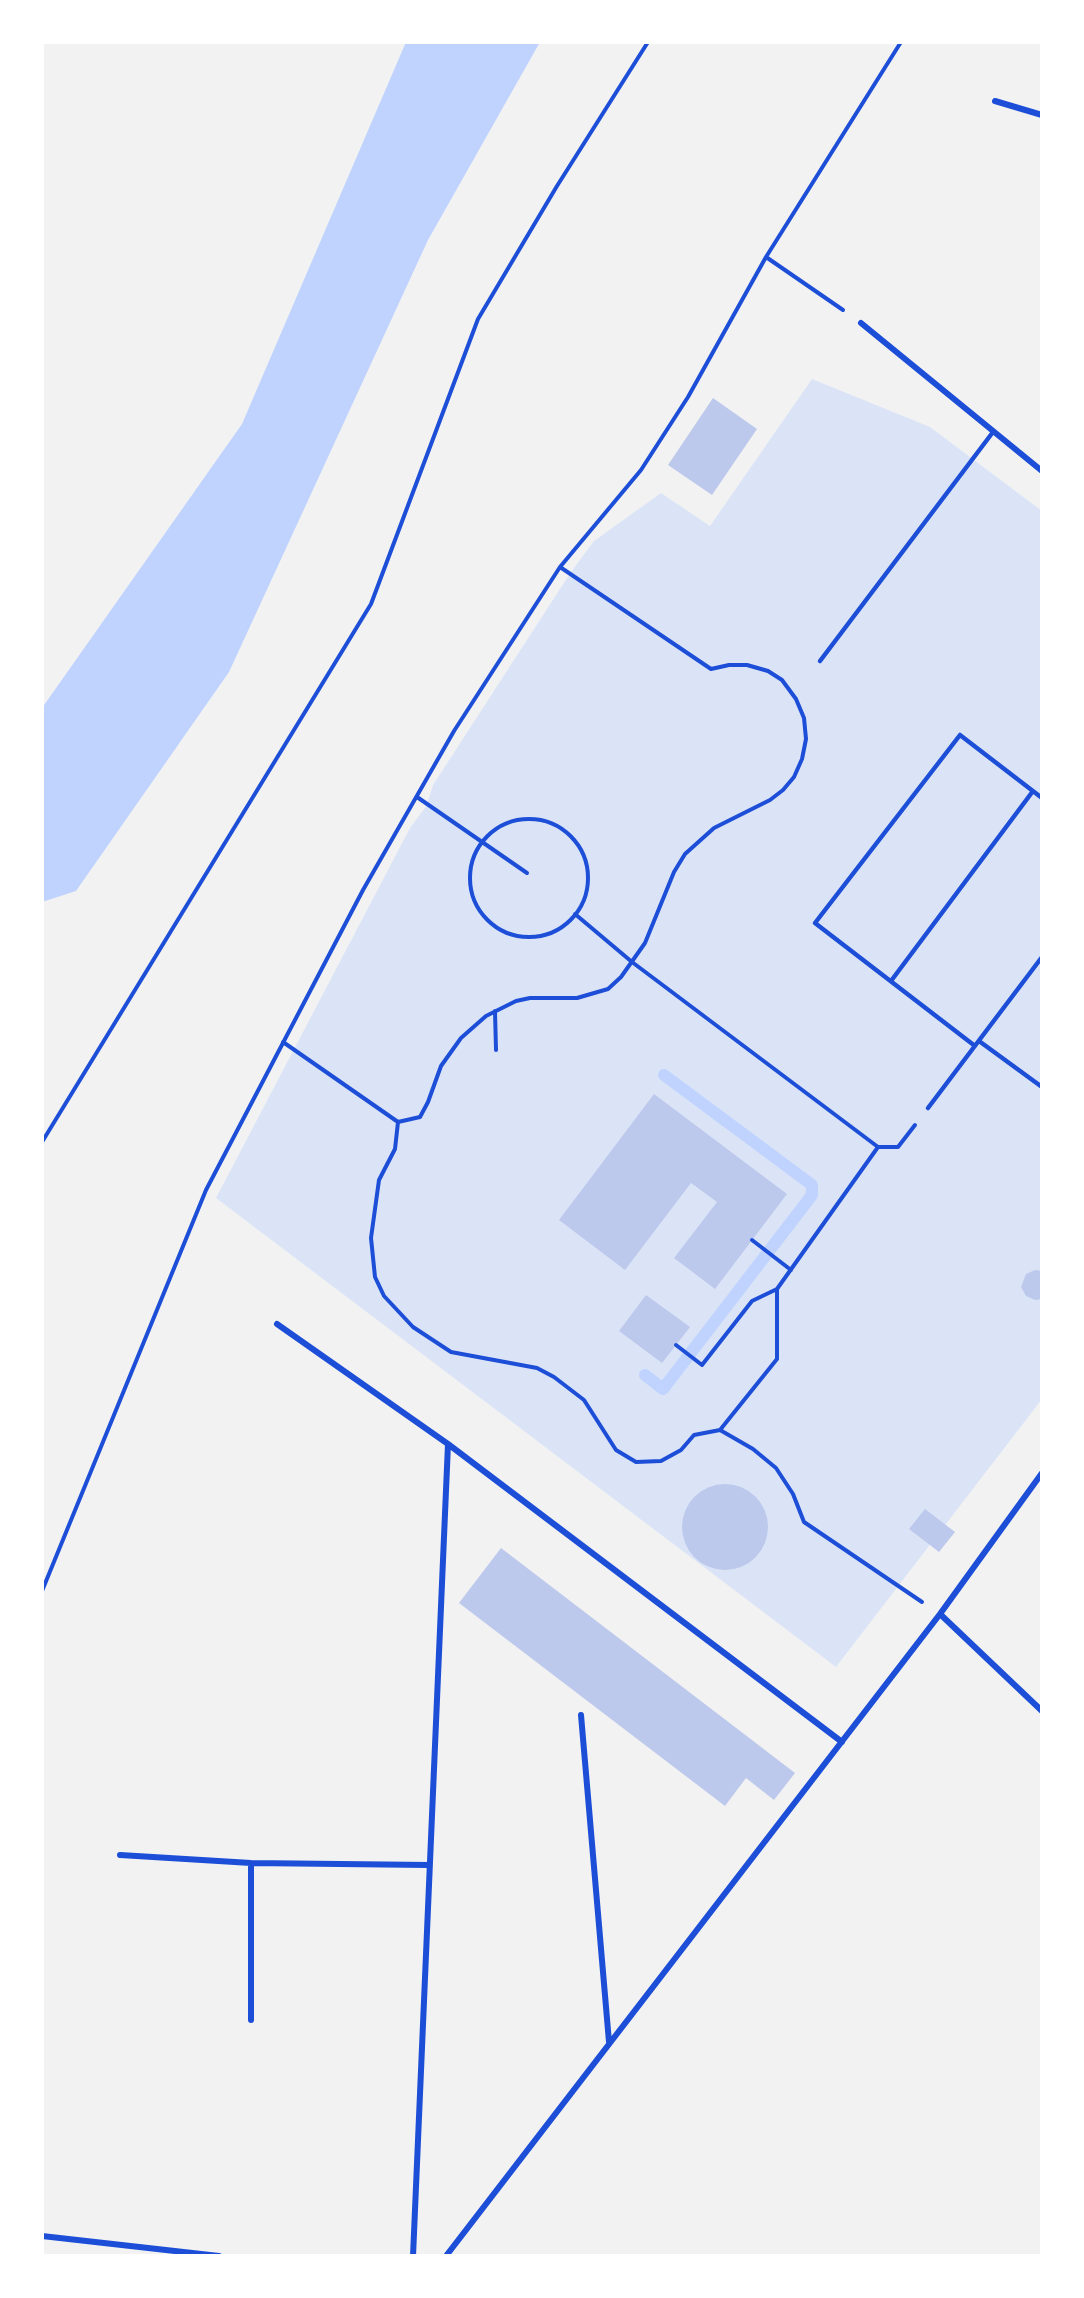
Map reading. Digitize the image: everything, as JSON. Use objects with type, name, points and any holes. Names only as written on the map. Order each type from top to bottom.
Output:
[{"type":"street","points":[[995,101],[1042,115]]},
{"type":"street","points":[[861,323],[1042,471]]},
{"type":"street","points":[[277,1324],[448,1444],[842,1742]]},
{"type":"street","points":[[413,2256],[448,1444]]},
{"type":"street","points":[[446,2256],[940,1614],[1042,1473]]},
{"type":"street","points":[[940,1614],[1042,1711]]},
{"type":"street","points":[[581,1715],[609,2042]]},
{"type":"street","points":[[120,1855],[251,1863],[429,1865]]},
{"type":"street","points":[[251,1863],[251,2020]]},
{"type":"street","points":[[42,2236],[219,2256]]},
{"type":"lane","points":[[820,661],[993,432]]},
{"type":"lane","points":[[975,1046],[815,923],[960,735],[1042,798]]},
{"type":"lane","points":[[891,981],[1033,791]]},
{"type":"lane","points":[[928,1108],[1042,957]]},
{"type":"lane","points":[[979,1041],[1042,1087]]},
{"type":"path","points":[[42,1142],[371,604],[478,319],[557,186],[648,42]]},
{"type":"path","points":[[42,1591],[206,1190],[363,890],[454,731],[560,567],[641,470],[688,397],[766,256],[901,42]]},
{"type":"path","points":[[766,256],[861,323]]},
{"type":"path","points":[[283,1042],[398,1122],[420,1117],[449,1054],[473,1026],[495,1011],[530,998],[594,995],[608,989],[632,962],[653,928],[671,880],[685,854],[714,828],[770,800],[794,777],[802,759],[806,739],[804,718],[796,699],[782,680],[768,670],[747,665],[729,665],[711,669],[560,567]]},
{"type":"path","points":[[417,797],[527,873]]},
{"type":"path","points":[[516,822],[551,824],[565,831],[581,847],[589,871],[588,889],[575,914],[564,925],[530,935],[506,932],[487,921],[474,906],[469,884],[472,860],[481,843],[493,830],[516,822]]},
{"type":"path","points":[[575,914],[632,962],[878,1147],[898,1147],[928,1108]]},
{"type":"path","points":[[495,1011],[496,1050]]},
{"type":"path","points":[[398,1122],[394,1149],[379,1180],[374,1199],[370,1238],[375,1277],[384,1296],[402,1317],[438,1346],[482,1360],[537,1368],[554,1377],[584,1400],[616,1450],[636,1462],[662,1461],[681,1450],[694,1435],[720,1430],[777,1359],[777,1289]]},
{"type":"path","points":[[676,1346],[702,1365],[752,1301],[777,1289],[878,1147]]},
{"type":"path","points":[[752,1240],[791,1270]]},
{"type":"path","points":[[720,1430],[753,1449],[776,1468],[793,1494],[804,1522],[940,1614]]},
{"type":"shaded area","points":[[812,379],[930,427],[1042,511],[1042,1399],[836,1667],[216,1198],[410,828],[427,805],[433,785],[571,572],[594,541],[661,493],[710,526]]},
{"type":"water","points":[[406,42],[540,42],[428,240],[229,672],[76,891],[42,902],[42,708],[242,424]]},
{"type":"building","points":[[713,398],[757,429],[712,495],[668,465]]},
{"type":"building","points":[[654,1094],[787,1194],[715,1289],[674,1258],[717,1202],[691,1183],[625,1270],[559,1220]]},
{"type":"building","points":[[1035,1270],[1042,1271],[1042,1299],[1035,1300],[1026,1296],[1021,1287],[1026,1274]]},
{"type":"building","points":[[646,1295],[690,1327],[662,1363],[619,1331]]},
{"type":"building","points":[[725,1484],[742,1487],[756,1496],[765,1510],[768,1527],[765,1544],[756,1558],[742,1567],[725,1570],[708,1567],[694,1558],[685,1544],[682,1527],[685,1510],[694,1496],[708,1487]]},
{"type":"building","points":[[925,1509],[955,1532],[939,1552],[909,1529]]},
{"type":"building","points":[[501,1548],[795,1773],[774,1800],[746,1778],[725,1806],[459,1603]]},
{"type":"waterway","points":[[645,1375],[663,1389],[812,1195],[812,1185],[664,1075]]}]
